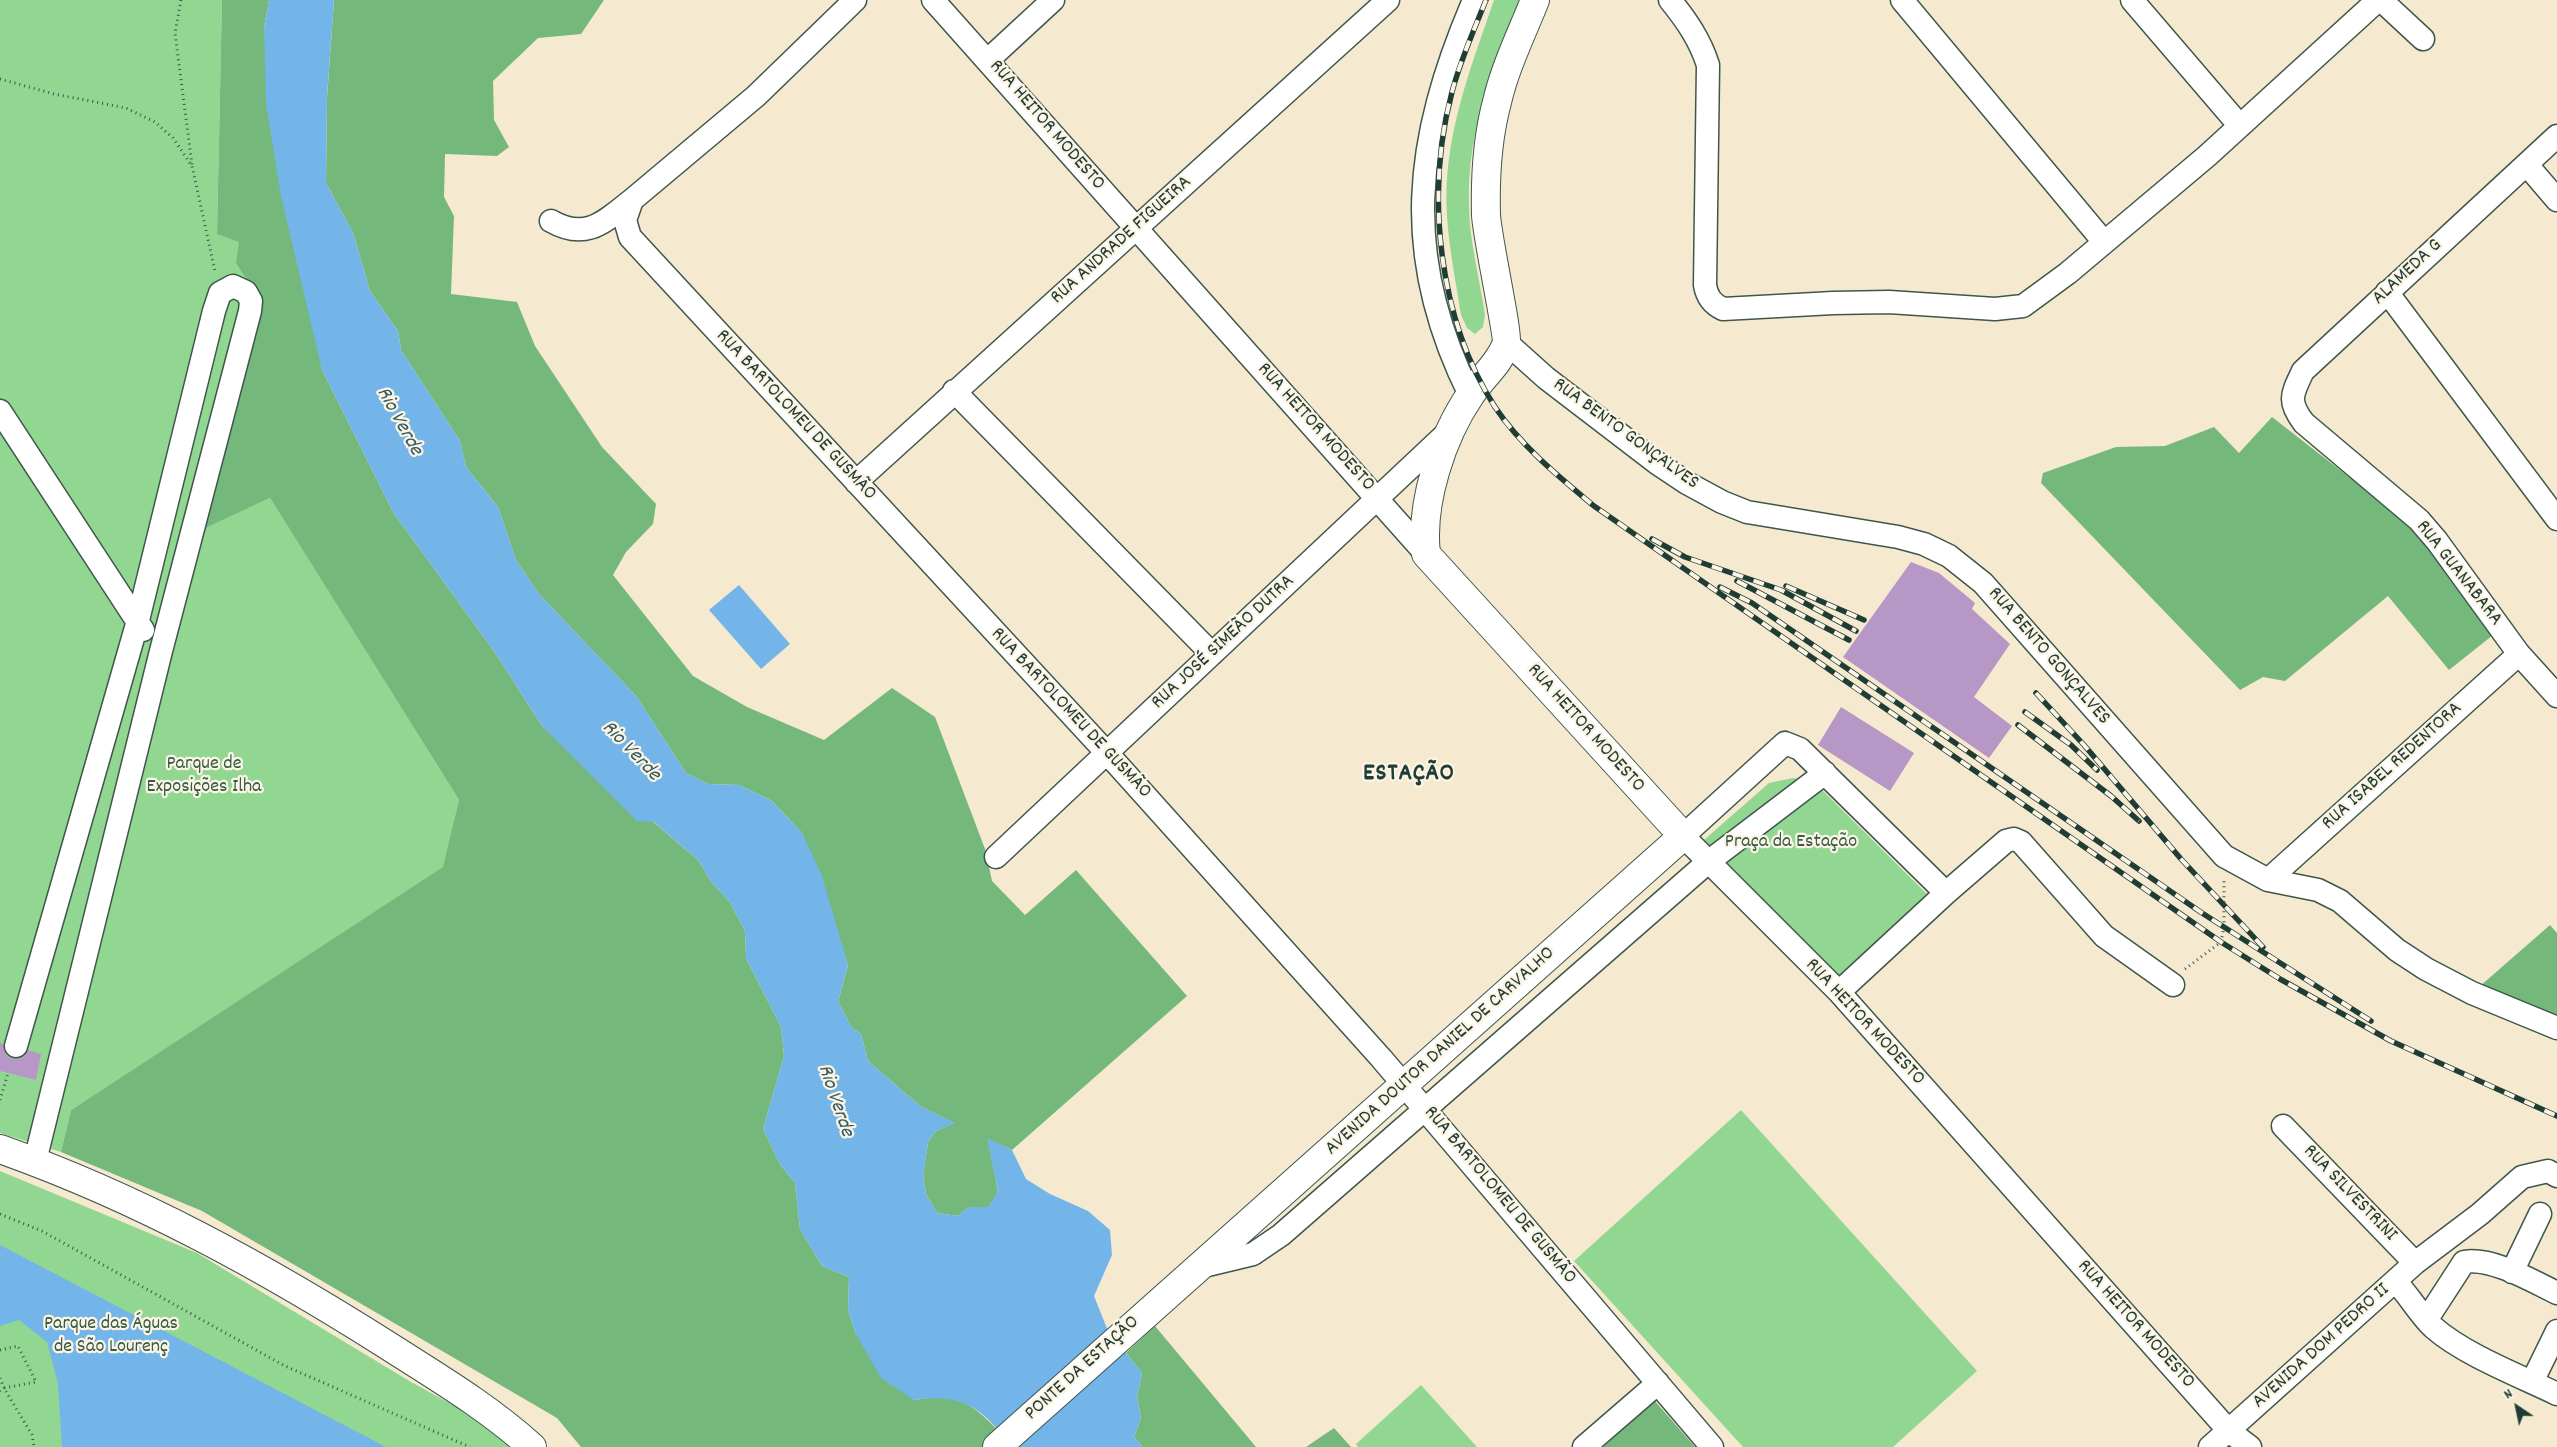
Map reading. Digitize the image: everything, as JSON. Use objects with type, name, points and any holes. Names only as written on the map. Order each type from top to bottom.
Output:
[{"type":"main road","points":[[1507,343],[1490,255],[1486,217],[1488,143],[1497,101],[1535,0]]},
{"type":"main road","name":"RUA JOSÉ SIMEÃO DUTRA","points":[[1426,554],[1424,532],[1432,482],[1451,429],[1470,396],[1498,361],[1507,343]]},
{"type":"main road","name":"RUA HEITOR MODESTO","points":[[1426,554],[1683,836]]},
{"type":"main road","name":"AVENIDA DOUTOR DANIEL DE CARVALHO","points":[[1169,1292],[1683,836]]},
{"type":"main road","points":[[0,1149],[36,1161],[159,1215],[259,1267],[489,1410],[532,1447]]},
{"type":"main road","name":"PONTE DA ESTAÇÃO","points":[[996,1447],[1169,1292]]},
{"type":"street","points":[[551,221],[565,229],[597,227],[756,96],[855,0]]},
{"type":"street","name":"RUA HEITOR MODESTO","points":[[933,0],[1426,554]]},
{"type":"street","points":[[988,60],[1054,0]]},
{"type":"street","name":"RUA ANDRADE FIGUEIRA","points":[[856,482],[954,391],[1388,0]]},
{"type":"street","points":[[1470,396],[1450,357],[1438,322],[1424,243],[1422,199],[1430,135],[1438,99],[1458,39],[1474,0]]},
{"type":"street","points":[[1670,0],[1690,26],[1702,46],[1708,65],[1705,285],[1707,295],[1714,305],[1723,309],[1890,302],[1995,309],[2023,306],[2068,273],[2240,126],[2380,0],[2423,38]]},
{"type":"street","points":[[1902,0],[2104,242]]},
{"type":"street","points":[[2132,0],[2240,126]]},
{"type":"street","name":"ALAMEDA G","points":[[2304,423],[2294,410],[2292,394],[2303,372],[2557,136]]},
{"type":"street","points":[[2527,165],[2557,200]]},
{"type":"street","name":"RUA BARTOLOMEU DE GUSMÃO","points":[[632,200],[625,220],[630,236],[1107,753],[1404,1085],[1712,1447]]},
{"type":"street","points":[[16,1046],[137,624],[220,293],[233,286],[240,287],[251,301],[250,311],[161,651],[36,1161]]},
{"type":"street","points":[[2387,292],[2557,519]]},
{"type":"street","name":"RUA BENTO GONÇALVES","points":[[1507,343],[1546,378],[1657,463],[1687,483],[1722,502],[1747,512],[1898,537],[1924,544],[1949,556],[1983,583],[2224,856],[2268,880],[2318,890],[2340,901],[2398,950],[2426,969],[2472,993],[2557,1028]]},
{"type":"street","points":[[954,391],[1212,654]]},
{"type":"street","points":[[0,411],[137,624],[161,651]]},
{"type":"street","name":"RUA GUANABARA","points":[[2304,423],[2419,520],[2437,541],[2519,654],[2557,696]]},
{"type":"street","name":"RUA JOSÉ SIMEÃO DUTRA","points":[[996,857],[1451,429]]},
{"type":"street","name":"RUA ISABEL REDENTORA","points":[[2268,880],[2519,654]]},
{"type":"street","points":[[1683,836],[1784,744],[1800,749],[1946,893]]},
{"type":"street","points":[[1198,1267],[1253,1254],[1281,1235],[1708,862],[1825,773]]},
{"type":"street","name":"RUA HEITOR MODESTO","points":[[1683,836],[1839,992],[2229,1430],[2250,1447]]},
{"type":"street","points":[[1839,992],[1946,893],[2006,841],[2014,839],[2020,842],[2104,936],[2173,985]]},
{"type":"street","name":"RUA SILVESTRINI","points":[[2283,1126],[2415,1263]]},
{"type":"street","name":"AVENIDA DOM PEDRO II","points":[[2210,1447],[2415,1263],[2480,1214],[2522,1177],[2548,1171],[2557,1176]]},
{"type":"street","points":[[2512,1272],[2540,1214]]},
{"type":"street","points":[[2427,1319],[2464,1262],[2474,1261],[2512,1272],[2557,1294]]},
{"type":"street","points":[[2395,1281],[2433,1328],[2470,1351],[2557,1394]]},
{"type":"street","points":[[2532,1382],[2557,1331]]},
{"type":"street","points":[[1584,1447],[1658,1383]]},
{"type":"path","points":[[181,0],[175,33],[192,166],[220,293]]},
{"type":"path","points":[[0,79],[54,94],[126,108],[155,122],[173,138],[192,166]]},
{"type":"path","points":[[2173,985],[2184,970],[2221,942],[2224,927],[2224,856]]},
{"type":"path","points":[[0,1100],[8,1073]]},
{"type":"path","points":[[0,1214],[42,1231],[285,1366],[470,1447]]},
{"type":"path","points":[[0,1350],[18,1346],[36,1382],[2,1390]]},
{"type":"path","points":[[0,1378],[2,1390],[32,1435],[34,1447]]},
{"type":"green space","name":"Parque de Exposições Ilha","points":[[0,0],[222,0],[217,233],[240,242],[259,298],[204,528],[270,498],[459,800],[444,867],[71,1110],[61,1152],[0,1133]]},
{"type":"green space","points":[[222,0],[269,0],[264,27],[322,370],[393,512],[496,654],[542,726],[699,861],[711,882],[730,902],[745,931],[746,958],[781,1027],[784,1056],[763,1129],[780,1164],[795,1183],[800,1229],[822,1266],[849,1277],[848,1310],[856,1334],[914,1400],[929,1398],[952,1399],[971,1406],[989,1421],[999,1431],[982,1447],[581,1447],[557,1418],[202,1211],[61,1152],[71,1110],[443,867],[459,800],[270,498],[203,529],[259,298],[236,263],[239,242],[217,234]]},
{"type":"green space","points":[[334,0],[604,0],[581,34],[538,38],[493,81],[494,120],[509,147],[497,156],[445,154],[444,197],[454,216],[451,294],[517,302],[535,346],[602,447],[656,504],[653,524],[626,552],[613,575],[693,676],[747,707],[824,740],[892,688],[935,717],[985,849],[992,881],[1025,915],[1076,870],[1187,996],[1012,1150],[988,1139],[998,1192],[988,1208],[969,1207],[958,1216],[937,1213],[926,1194],[923,1176],[928,1142],[936,1131],[954,1123],[920,1106],[868,1061],[861,1034],[852,1028],[838,1002],[848,965],[802,833],[772,801],[739,785],[708,784],[686,773],[636,696],[538,593],[516,560],[498,507],[466,467],[460,441],[401,350],[398,331],[370,291],[353,233],[326,183],[327,98]]},
{"type":"green space","points":[[1494,0],[1520,0],[1491,76],[1472,150],[1469,218],[1485,315],[1483,327],[1475,334],[1467,328],[1461,315],[1449,241],[1447,188],[1453,133],[1467,79]]},
{"type":"green space","points":[[2272,417],[2399,516],[2425,544],[2493,635],[2449,670],[2388,596],[2285,681],[2263,677],[2240,690],[2041,483],[2043,473],[2116,447],[2165,446],[2214,427],[2239,453]]},
{"type":"green space","name":"Praça da Estação","points":[[1793,778],[1813,781],[1930,897],[1842,978],[1704,840],[1769,783]]},
{"type":"green space","points":[[2550,925],[2557,933],[2557,1018],[2479,987]]},
{"type":"green space","points":[[1741,1110],[1977,1371],[1893,1447],[1743,1447],[1574,1261]]},
{"type":"green space","name":"Parque das Águas de São Lourenç","points":[[0,1171],[197,1253],[411,1382],[497,1429],[520,1447],[0,1447]]},
{"type":"green space","points":[[1155,1326],[1256,1447],[1143,1447],[1134,1437],[1141,1418],[1137,1397],[1142,1373],[1126,1353]]},
{"type":"green space","points":[[1421,1385],[1477,1447],[1358,1447],[1356,1444]]},
{"type":"green space","points":[[1654,1400],[1695,1447],[1603,1447]]},
{"type":"green space","points":[[1334,1428],[1351,1447],[1306,1447]]},
{"type":"water","name":"Rio Verde","points":[[269,0],[334,0],[327,96],[326,183],[353,233],[370,291],[398,331],[401,350],[460,441],[466,467],[498,507],[516,560],[538,593],[636,696],[686,773],[708,784],[739,785],[772,801],[802,833],[822,876],[848,965],[838,1002],[852,1028],[861,1034],[868,1061],[920,1106],[955,1123],[936,1131],[928,1142],[923,1177],[926,1194],[937,1213],[958,1216],[969,1207],[988,1207],[998,1191],[987,1138],[1012,1150],[1026,1179],[1050,1194],[1088,1211],[1110,1230],[1112,1255],[1094,1296],[1108,1331],[1142,1373],[1137,1397],[1141,1418],[1134,1437],[1143,1447],[1011,1447],[991,1422],[970,1406],[946,1399],[914,1400],[881,1378],[856,1334],[848,1310],[849,1277],[822,1266],[800,1229],[795,1183],[780,1164],[763,1129],[784,1056],[781,1027],[746,958],[745,931],[730,902],[711,882],[699,861],[654,822],[637,821],[542,726],[496,654],[393,512],[322,370],[281,196],[266,104],[264,27]]},
{"type":"water","points":[[739,585],[790,644],[761,669],[709,610]]},
{"type":"water","points":[[0,1245],[386,1447],[62,1447],[58,1384],[47,1342],[19,1320],[0,1326]]},
{"type":"building","points":[[1911,562],[1939,573],[1975,603],[1972,609],[2010,644],[1974,697],[2012,726],[1989,758],[1843,657]]},
{"type":"building","points":[[1841,707],[1914,753],[1890,791],[1818,745]]},
{"type":"building","points":[[0,1043],[3,1044],[6,1055],[13,1059],[20,1059],[28,1050],[41,1054],[36,1080],[0,1071]]},
{"type":"railway","points":[[1486,0],[1459,69],[1444,131],[1439,171],[1439,213],[1442,254],[1449,295],[1460,334],[1476,372],[1495,407],[1528,448],[1594,506],[2221,942],[2280,979],[2391,1041],[2557,1116]]},
{"type":"railway","points":[[1652,539],[1685,557],[1781,590],[1856,631]]},
{"type":"railway","points":[[1737,581],[1849,640]]},
{"type":"railway","points":[[1786,586],[1864,620]]},
{"type":"railway","points":[[1720,587],[1752,603],[2202,913],[2371,1021]]},
{"type":"railway","points":[[2036,693],[2084,745],[2181,859],[2263,947]]},
{"type":"railway","points":[[2025,712],[2071,745],[2097,770]]},
{"type":"railway","points":[[2018,725],[2111,796],[2139,821]]},
{"type":"district","name":"ESTAÇÃO","points":[[1409,776]]}]
